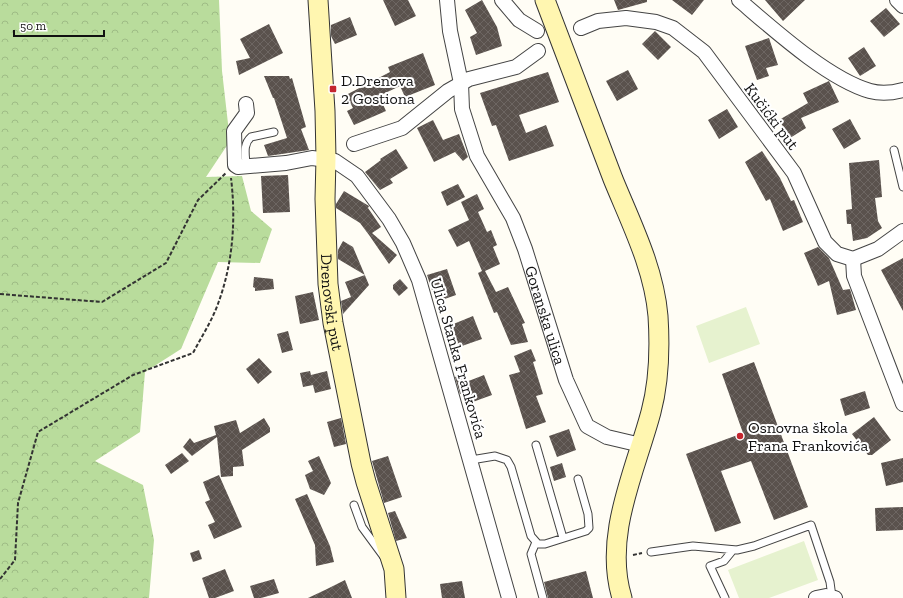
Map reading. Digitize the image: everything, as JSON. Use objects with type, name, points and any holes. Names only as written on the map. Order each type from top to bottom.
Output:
[{"type":"street","name":"Drenovski put","points":[[318,0],[326,158],[325,199],[328,284],[333,323],[366,482],[393,566],[396,598]]},
{"type":"street","name":"Goranska ulica","points":[[447,0],[450,31],[461,84],[462,109],[477,156],[513,218],[525,249],[549,331],[566,380],[588,426],[607,437],[641,445]]},
{"type":"street","points":[[502,0],[519,20],[537,31]]},
{"type":"street","points":[[545,0],[575,82],[650,273],[658,315],[658,371],[651,411],[617,532],[617,579],[622,598]]},
{"type":"street","points":[[739,0],[817,63],[839,77],[871,91],[884,93],[903,90]]},
{"type":"street","points":[[896,0],[903,6]]},
{"type":"street","name":"Kučićki put","points":[[581,28],[598,21],[626,18],[656,22],[673,28],[704,52],[794,173],[825,242],[837,254],[853,259]]},
{"type":"street","points":[[354,144],[402,128],[448,91],[469,79],[516,67],[538,51]]},
{"type":"street","points":[[246,104],[247,113],[234,131],[237,167],[286,163],[312,158],[326,158]]},
{"type":"street","name":"Ulica Stanka Frankovića","points":[[326,158],[340,163],[357,176],[388,219],[403,243],[419,280],[510,598]]},
{"type":"street","points":[[903,231],[878,249],[853,259],[854,276],[903,404]]},
{"type":"street","points":[[816,598],[826,596],[834,597]]},
{"type":"lane","points":[[237,167],[250,137],[274,132]]},
{"type":"lane","points":[[894,150],[903,187]]},
{"type":"lane","points":[[536,445],[563,538]]},
{"type":"lane","points":[[471,460],[495,456],[507,460],[511,466],[531,536],[536,542],[545,544],[586,531],[589,528],[588,514],[578,479]]},
{"type":"lane","points":[[354,505],[362,527],[378,550],[393,566]]},
{"type":"lane","points":[[651,552],[693,546],[733,550],[754,546],[811,525],[834,597]]},
{"type":"lane","points":[[536,542],[531,554],[543,598]]},
{"type":"lane","points":[[725,598],[710,566],[724,561],[733,550]]},
{"type":"path","points":[[0,294],[102,302],[166,263],[198,200],[237,167]]},
{"type":"path","points":[[0,579],[15,560],[18,503],[38,432],[133,375],[193,353],[219,302],[229,269],[237,167]]},
{"type":"green space","points":[[0,0],[219,0],[222,71],[230,141],[206,177],[242,176],[251,211],[272,229],[260,263],[218,262],[181,349],[145,372],[140,432],[95,461],[143,485],[154,540],[149,598],[0,598]]},
{"type":"green space","points":[[746,307],[760,344],[709,363],[696,326]]},
{"type":"green space","points":[[804,541],[818,580],[769,598],[739,598],[728,570]]},
{"type":"building","points":[[383,0],[408,0],[416,16],[395,26]]},
{"type":"building","points":[[482,0],[497,27],[502,46],[476,55],[470,37],[477,33],[465,10]]},
{"type":"building","points":[[614,0],[647,0],[647,2],[618,10]]},
{"type":"building","points":[[672,0],[704,0],[692,15]]},
{"type":"building","points":[[765,0],[805,0],[783,21]]},
{"type":"building","points":[[886,8],[900,24],[884,37],[870,21]]},
{"type":"building","points":[[350,17],[357,35],[335,44],[331,36],[331,25]]},
{"type":"building","points":[[269,24],[283,53],[239,75],[236,61],[250,58],[240,39]]},
{"type":"building","points":[[655,31],[671,47],[658,60],[642,44]]},
{"type":"building","points":[[769,38],[778,65],[766,68],[769,76],[757,80],[745,46]]},
{"type":"building","points":[[864,47],[876,66],[860,76],[848,58]]},
{"type":"building","points":[[423,53],[435,85],[405,97],[400,86],[379,96],[386,111],[354,125],[347,111],[353,108],[346,95],[390,72],[388,67]]},
{"type":"building","points":[[628,70],[638,89],[617,101],[606,81]]},
{"type":"building","points":[[548,72],[559,102],[519,115],[526,133],[546,125],[554,146],[509,161],[496,125],[492,126],[480,93]]},
{"type":"building","points":[[264,76],[289,76],[290,79],[292,78],[306,127],[301,129],[309,150],[268,156],[264,145],[287,138],[274,98]]},
{"type":"building","points":[[829,81],[839,102],[801,118],[806,128],[790,138],[779,120],[808,103],[803,93]]},
{"type":"building","points":[[727,109],[738,127],[719,139],[708,120]]},
{"type":"building","points":[[850,119],[861,139],[844,149],[832,129]]},
{"type":"building","points":[[433,120],[443,140],[459,134],[468,157],[463,161],[455,152],[434,162],[417,128]]},
{"type":"building","points":[[396,149],[408,168],[390,179],[393,183],[380,190],[365,172],[381,160],[380,159]]},
{"type":"building","points":[[762,151],[780,178],[791,201],[794,200],[803,222],[783,231],[770,199],[766,201],[745,162]]},
{"type":"building","points":[[879,160],[882,197],[875,198],[878,221],[882,228],[867,238],[853,241],[851,224],[847,224],[846,210],[852,209],[849,163]]},
{"type":"building","points":[[288,175],[290,212],[263,213],[261,176]]},
{"type":"building","points":[[458,184],[465,197],[447,206],[441,192]]},
{"type":"building","points":[[344,191],[369,206],[368,208],[381,227],[372,233],[397,255],[389,264],[360,223],[336,208],[336,204]]},
{"type":"building","points":[[477,194],[484,209],[478,212],[487,232],[491,230],[497,245],[493,247],[500,264],[485,271],[496,292],[508,287],[525,323],[522,324],[528,342],[511,345],[497,312],[494,313],[478,273],[482,271],[469,241],[457,247],[448,230],[469,220],[461,202]]},
{"type":"building","points":[[343,241],[353,247],[365,275],[338,259],[338,250]]},
{"type":"building","points":[[818,247],[829,258],[843,290],[850,289],[856,310],[837,315],[829,281],[818,286],[804,253]]},
{"type":"building","points":[[903,258],[903,311],[881,270]]},
{"type":"building","points":[[447,269],[456,295],[436,302],[427,275]]},
{"type":"building","points":[[365,275],[369,285],[343,314],[341,301],[351,297],[345,282]]},
{"type":"building","points":[[254,277],[273,279],[274,289],[255,291],[255,288],[253,287]]},
{"type":"building","points":[[400,279],[408,288],[399,296],[393,289],[393,285]]},
{"type":"building","points":[[313,292],[319,320],[300,324],[295,296]]},
{"type":"building","points":[[473,316],[482,339],[459,347],[451,325]]},
{"type":"building","points":[[288,331],[293,350],[282,353],[277,334]]},
{"type":"building","points":[[531,349],[536,361],[533,362],[543,394],[536,396],[546,422],[526,429],[509,375],[520,372],[514,356]]},
{"type":"building","points":[[259,358],[272,372],[258,384],[246,369]]},
{"type":"building","points":[[754,362],[808,507],[774,520],[751,461],[721,471],[741,523],[715,532],[686,454],[743,433],[722,374]]},
{"type":"building","points":[[310,371],[311,375],[327,371],[331,389],[315,393],[313,385],[303,387],[300,373]]},
{"type":"building","points":[[463,374],[466,382],[484,375],[492,395],[470,403],[466,392],[460,394],[455,377]]},
{"type":"building","points":[[865,391],[870,408],[845,416],[840,399]]},
{"type":"building","points":[[874,417],[891,440],[872,455],[868,455],[852,434]]},
{"type":"building","points":[[264,418],[270,428],[270,432],[242,450],[244,466],[233,467],[233,476],[221,477],[217,437],[192,456],[183,447],[190,438],[194,443],[216,435],[214,426],[236,420],[240,433]]},
{"type":"building","points":[[341,418],[346,444],[334,447],[327,422]]},
{"type":"building","points":[[569,429],[576,450],[557,457],[549,436]]},
{"type":"building","points":[[182,453],[189,461],[171,474],[165,465]]},
{"type":"building","points":[[319,456],[331,483],[324,495],[310,489],[305,475],[313,471],[308,461]]},
{"type":"building","points":[[388,456],[402,497],[384,503],[372,461]]},
{"type":"building","points":[[903,458],[903,482],[886,486],[881,463]]},
{"type":"building","points":[[562,463],[566,477],[554,481],[550,467]]},
{"type":"building","points":[[219,475],[242,527],[214,539],[208,525],[215,522],[205,502],[210,500],[203,482]]},
{"type":"building","points":[[307,494],[330,546],[334,562],[316,566],[315,545],[295,499]]},
{"type":"building","points":[[903,507],[903,530],[876,531],[875,508]]},
{"type":"building","points":[[395,511],[407,538],[396,541],[388,513]]},
{"type":"building","points":[[199,550],[202,559],[193,562],[190,553]]},
{"type":"building","points":[[225,569],[234,591],[215,598],[209,598],[202,578]]},
{"type":"building","points":[[586,571],[593,598],[548,598],[544,582]]},
{"type":"building","points":[[274,579],[279,593],[261,598],[254,598],[250,586]]},
{"type":"building","points":[[345,580],[352,598],[308,598],[325,590]]},
{"type":"building","points":[[462,581],[465,598],[442,598],[440,584]]},
{"type":"place","name":"D.Drenova 2 Gostiona","points":[[333,89]]},
{"type":"place","name":"Osnovna škola Frana Frankovića","points":[[740,436]]}]
